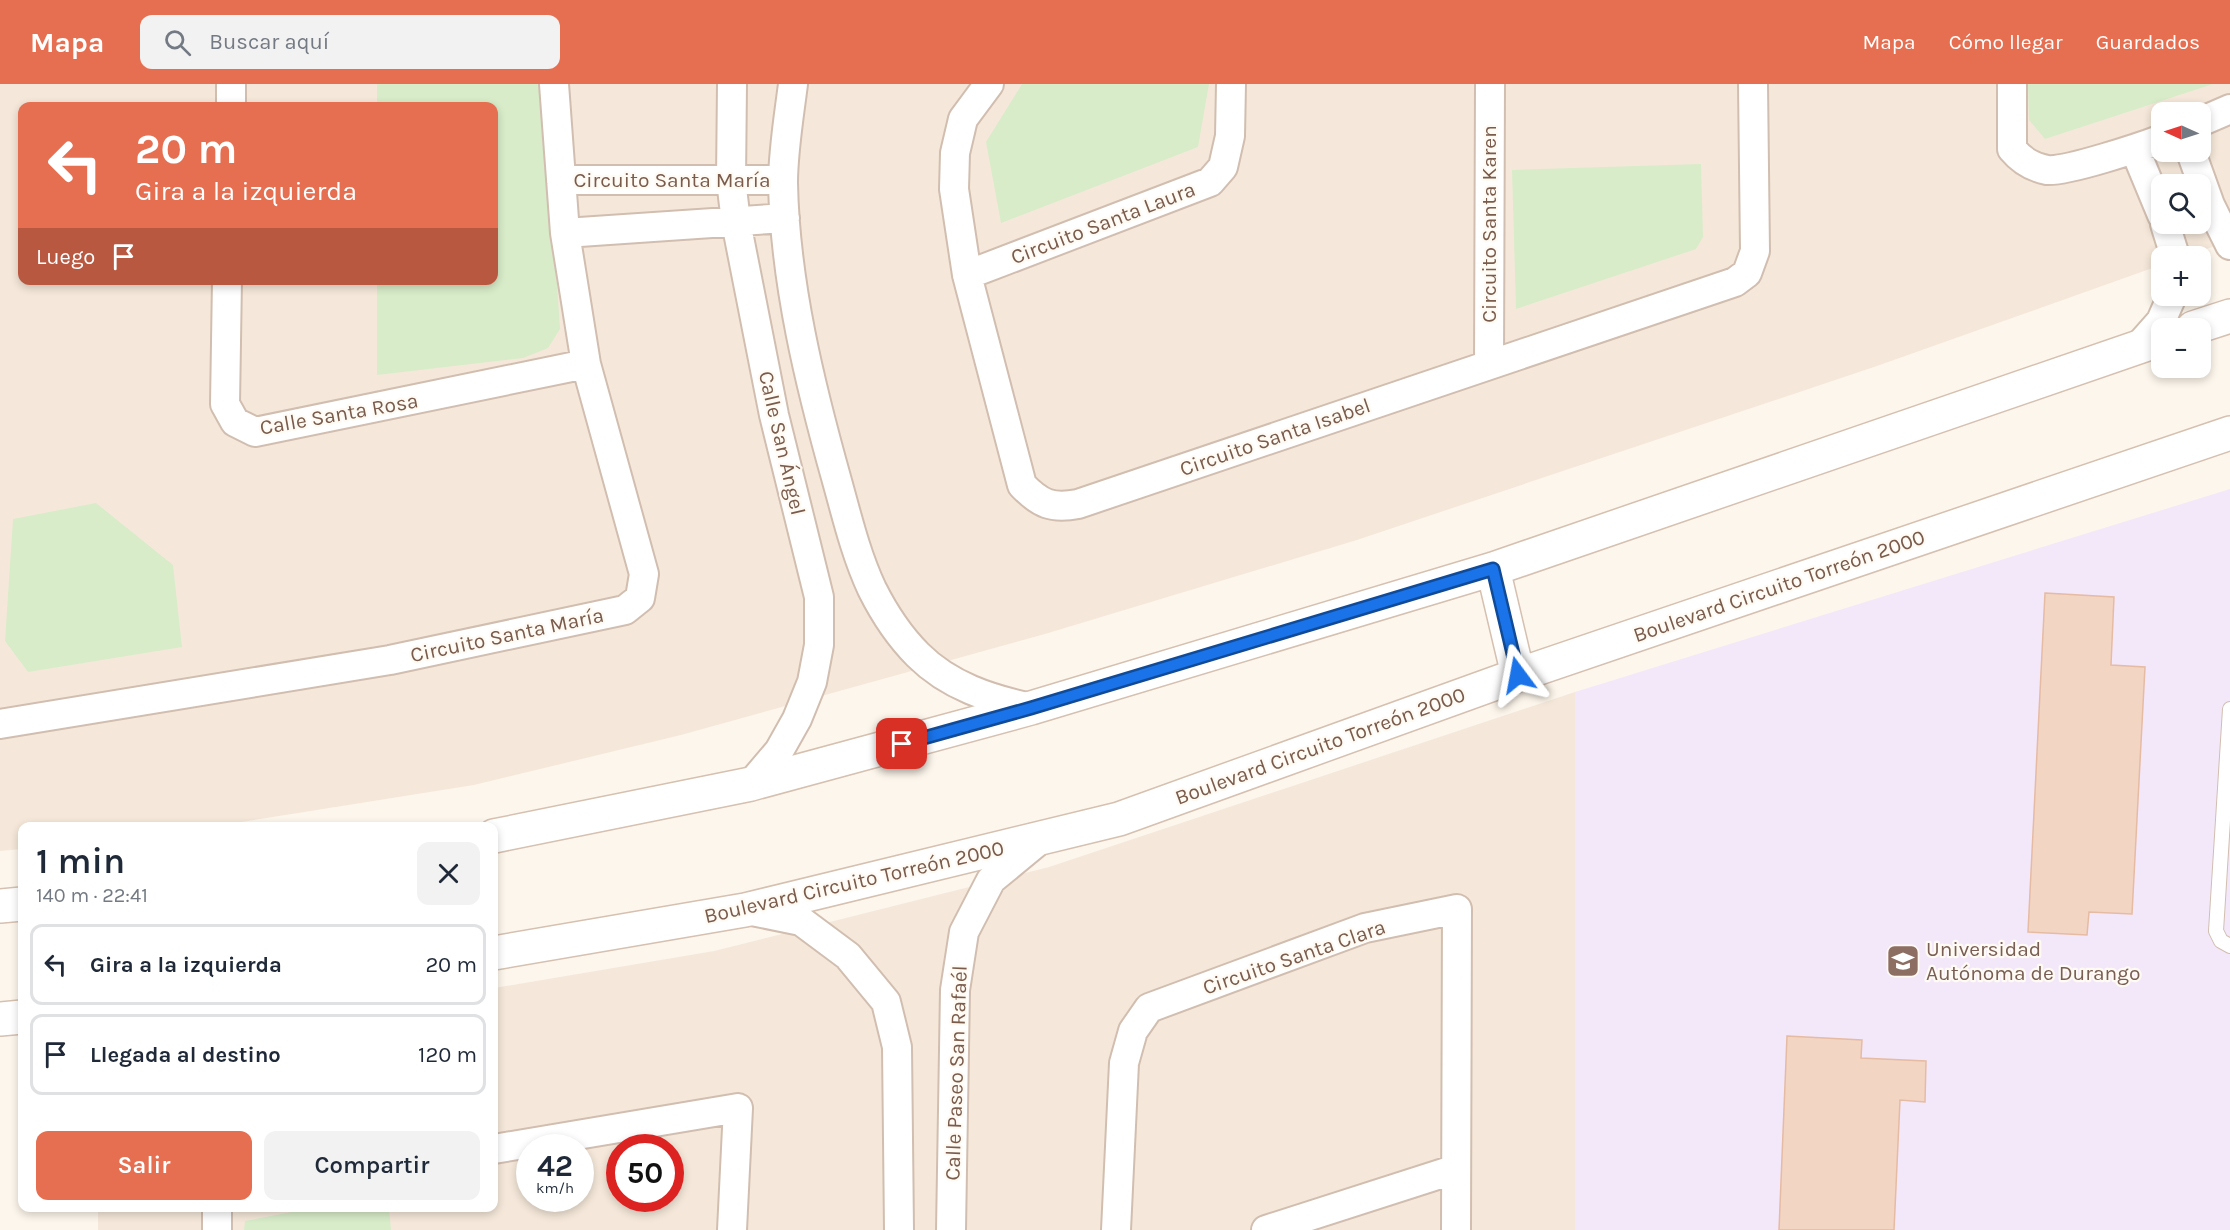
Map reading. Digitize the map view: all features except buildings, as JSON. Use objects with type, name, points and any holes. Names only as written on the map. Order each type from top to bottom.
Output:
[{"type":"main road","points":[[2211,322],[2230,316]]},
{"type":"main road","points":[[498,835],[751,784],[1031,708],[1493,569],[2150,343]]},
{"type":"main road","name":"Boulevard Circuito Torreón 2000","points":[[498,952],[745,910],[1119,819],[1518,675],[2230,433]]},
{"type":"main road","points":[[1493,569],[1518,675]]},
{"type":"main road","points":[[0,906],[18,904]]},
{"type":"main road","points":[[0,1019],[18,1017]]},
{"type":"street","points":[[231,84],[231,102]]},
{"type":"street","name":"Circuito Santa María","points":[[0,724],[390,660],[632,606],[640,598],[644,574],[586,364],[565,233],[554,84]]},
{"type":"street","name":"Calle San Ángel","points":[[732,84],[731,180],[736,222],[774,415],[819,597],[819,645],[812,682],[797,718],[779,751],[751,784]]},
{"type":"street","name":"Calle San Ángel","points":[[793,84],[783,180],[785,218],[798,309],[820,420],[854,542],[871,587],[890,622],[927,662],[950,680],[991,699],[1031,708]]},
{"type":"street","name":"Circuito Santa Isabel","points":[[989,84],[963,119],[955,153],[954,189],[967,276],[1022,485],[1037,501],[1048,506],[1060,507],[1078,504],[1735,282],[1747,273],[1755,251],[1753,84]]},
{"type":"street","name":"Circuito Santa Laura","points":[[967,276],[1210,182],[1223,167],[1230,136],[1231,84]]},
{"type":"street","name":"Circuito Santa Karen","points":[[1489,364],[1490,84]]},
{"type":"street","points":[[2012,84],[2012,149],[2032,166],[2050,170],[2135,150],[2151,143]]},
{"type":"street","points":[[2211,117],[2230,109]]},
{"type":"street","points":[[2135,150],[2151,189]]},
{"type":"street","points":[[2195,162],[2210,205],[2230,245]]},
{"type":"street","name":"Circuito Santa María","points":[[561,180],[783,180]]},
{"type":"street","name":"Circuito Santa María","points":[[565,233],[785,218]]},
{"type":"street","name":"Calle Santa Rosa","points":[[227,285],[225,404],[235,422],[255,432],[586,364]]},
{"type":"street","points":[[2150,343],[2168,306]]},
{"type":"street","name":"Calle Paseo San Rafaél","points":[[951,1230],[955,990],[964,932],[991,880],[1042,838]]},
{"type":"street","name":"Circuito Santa Clara","points":[[1116,1230],[1124,1064],[1133,1031],[1149,1008],[1365,928],[1456,909],[1456,1230]]},
{"type":"street","points":[[745,910],[801,921],[848,956],[886,1002],[897,1047],[899,1230]]},
{"type":"street","points":[[498,1148],[738,1108],[732,1230]]},
{"type":"street","points":[[1266,1230],[1456,1169]]},
{"type":"street","points":[[217,1212],[217,1230]]},
{"type":"lane","points":[[2230,709],[2216,931],[2221,941],[2230,946]]},
{"type":"shaded area","points":[[0,84],[2230,84],[2230,241],[2211,247],[2151,246],[2151,269],[1877,366],[1357,540],[1045,634],[681,735],[474,785],[241,822],[18,822],[18,849],[0,851]]},
{"type":"shaded area","name":"Universidad Autónoma de Durango","points":[[2230,489],[2230,1230],[1575,1230],[1575,692]]},
{"type":"shaded area","points":[[1575,692],[1575,1230],[98,1230],[98,1212],[498,1212],[498,987],[714,951],[1049,867]]},
{"type":"green space","points":[[377,84],[540,84],[544,89],[560,329],[548,348],[523,358],[377,375],[377,285],[498,285],[498,102],[377,102]]},
{"type":"green space","points":[[1022,84],[1209,84],[1198,147],[1001,223],[986,142]]},
{"type":"green space","points":[[2028,84],[2213,84],[2158,102],[2151,102],[2151,104],[2045,139],[2029,120]]},
{"type":"green space","points":[[1701,164],[1703,237],[1696,249],[1516,309],[1512,170]]},
{"type":"green space","points":[[96,503],[173,565],[182,647],[28,672],[5,641],[13,519]]},
{"type":"green space","points":[[292,1212],[389,1212],[391,1230],[244,1230],[245,1221]]},
{"type":"place","name":"Universidad Autónoma de Durango","points":[[1903,961]]},
{"type":"route","points":[[902,744],[1031,708],[1493,569],[1518,675]]}]
